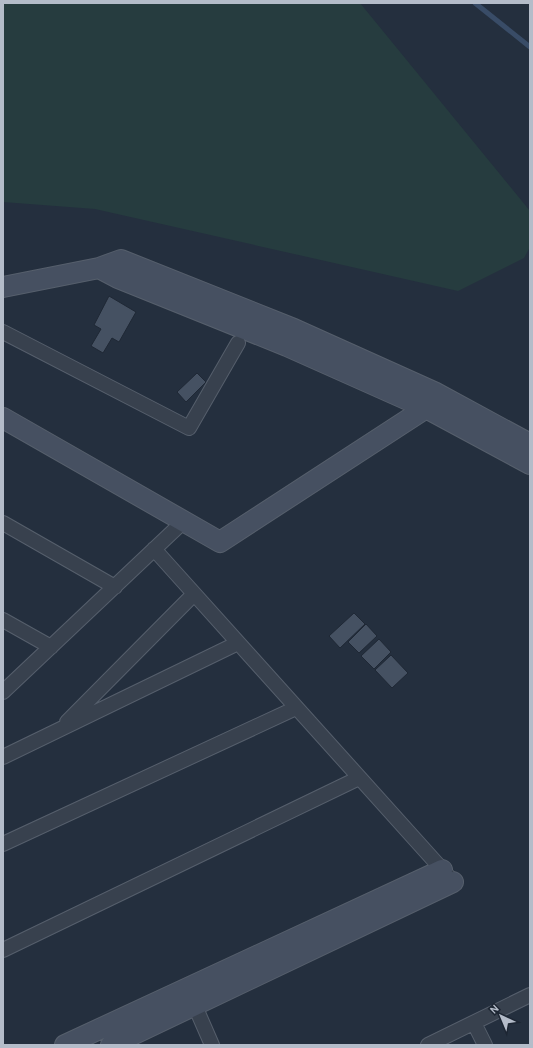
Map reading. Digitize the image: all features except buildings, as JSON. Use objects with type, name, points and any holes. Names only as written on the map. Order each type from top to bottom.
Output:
[{"type":"street","points":[[3,287],[99,268],[121,260],[294,329],[434,392],[530,444]]},
{"type":"street","points":[[99,268],[118,278],[288,346],[426,408],[530,464]]},
{"type":"street","points":[[3,332],[189,428],[238,343]]},
{"type":"street","points":[[3,418],[220,542],[426,408]]},
{"type":"street","points":[[3,692],[184,521]]},
{"type":"street","points":[[3,524],[115,587]]},
{"type":"street","points":[[154,549],[447,876]]},
{"type":"street","points":[[60,729],[194,594]]},
{"type":"street","points":[[3,620],[51,647]]},
{"type":"street","points":[[3,757],[238,643]]},
{"type":"street","points":[[3,844],[296,708]]},
{"type":"street","points":[[3,950],[359,778]]},
{"type":"street","points":[[111,1045],[195,1006],[447,876]]},
{"type":"street","points":[[65,1045],[447,876]]},
{"type":"street","points":[[428,1045],[530,996]]},
{"type":"street","points":[[195,1006],[212,1045]]},
{"type":"street","points":[[474,1023],[485,1045]]},
{"type":"green space","points":[[3,3],[360,3],[530,211],[530,247],[524,258],[458,291],[95,209],[3,202]]},
{"type":"waterway","points":[[475,3],[530,47]]}]
